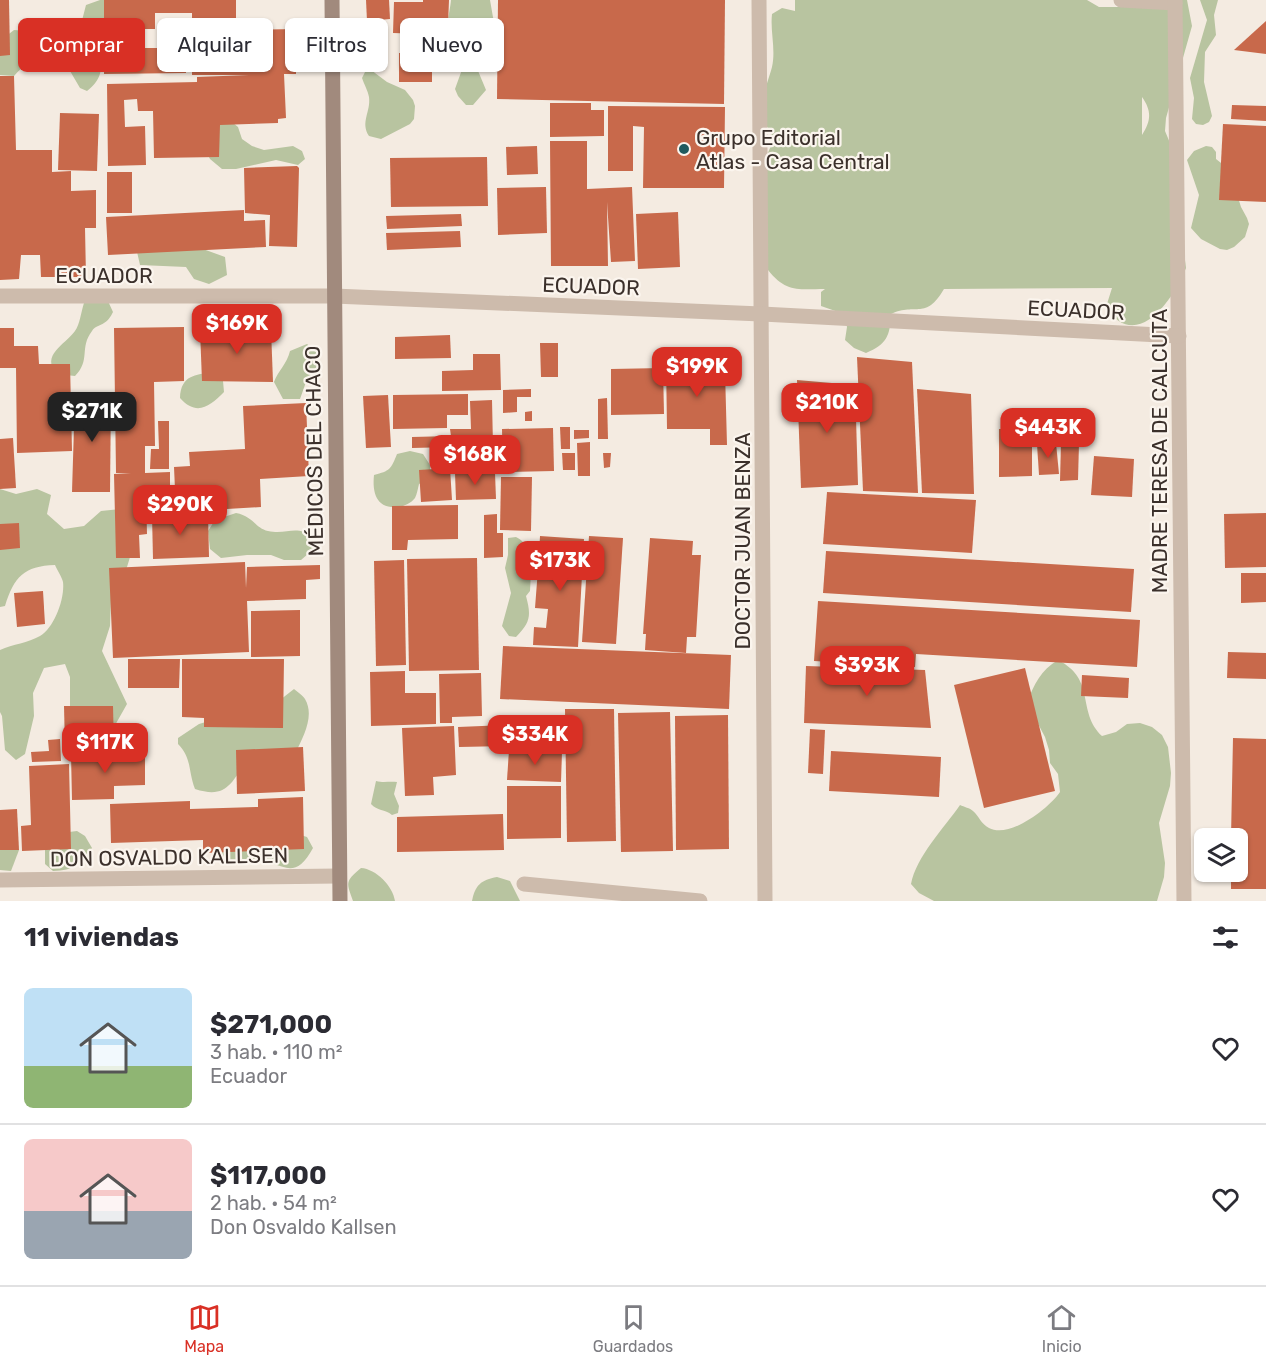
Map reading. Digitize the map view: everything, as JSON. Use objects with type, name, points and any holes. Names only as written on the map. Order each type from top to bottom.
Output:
[{"type":"main road","name":"MÉDICOS DEL CHACO","points":[[332,0],[340,901]]},
{"type":"street","name":"DOCTOR JUAN BENZA","points":[[759,0],[765,901]]},
{"type":"street","points":[[1120,0],[1175,1]]},
{"type":"street","name":"MADRE TERESA DE CALCUTA","points":[[1175,1],[1184,901]]},
{"type":"street","name":"ECUADOR","points":[[0,297],[333,296],[761,314],[1179,336]]},
{"type":"street","name":"DON OSVALDO KALLSEN","points":[[0,880],[339,876]]},
{"type":"street","points":[[524,884],[700,901]]},
{"type":"green space","points":[[100,0],[115,0],[113,18],[83,18],[86,5]]},
{"type":"green space","points":[[451,0],[490,0],[493,18],[448,18]]},
{"type":"green space","points":[[795,0],[1087,0],[1099,7],[1140,7],[1142,0],[1187,0],[1192,26],[1166,118],[1165,131],[1170,143],[1186,268],[1173,294],[1153,317],[1141,323],[1129,325],[1118,320],[1106,307],[1112,288],[944,289],[926,308],[891,314],[888,334],[879,346],[866,353],[854,348],[845,340],[847,327],[844,314],[821,306],[821,292],[825,289],[800,289],[787,286],[768,270],[763,164],[774,139],[762,117],[762,108],[773,60],[772,14],[782,8],[795,11]],"holes":[[[1142,97],[1149,116],[1142,135]]]},
{"type":"green space","points":[[1200,0],[1218,0],[1214,15],[1216,35],[1205,52],[1204,82],[1212,116],[1209,122],[1203,125],[1196,124],[1192,119],[1194,98],[1190,78],[1207,20]]},
{"type":"green space","points":[[14,30],[18,30],[18,72],[14,76],[0,75],[0,41]]},
{"type":"green space","points":[[71,72],[101,72],[98,79],[87,91],[80,88]]},
{"type":"green space","points":[[365,72],[374,72],[387,82],[405,90],[415,106],[414,119],[410,124],[381,139],[369,136],[365,126],[369,97],[362,78]]},
{"type":"green space","points":[[461,72],[478,72],[486,90],[473,105],[466,105],[455,89]]},
{"type":"green space","points":[[227,118],[238,127],[242,139],[252,146],[264,150],[293,146],[302,151],[305,159],[298,165],[276,160],[236,169],[222,169],[210,159],[205,150],[214,120]]},
{"type":"green space","points":[[1206,146],[1212,147],[1216,152],[1216,159],[1221,163],[1227,163],[1249,224],[1245,237],[1227,250],[1220,249],[1201,239],[1191,228],[1199,195],[1187,160],[1194,151]]},
{"type":"green space","points":[[181,241],[225,257],[227,275],[209,284],[194,279],[186,267],[140,265],[135,243]]},
{"type":"green space","points":[[107,299],[113,312],[107,321],[95,328],[88,337],[80,370],[75,376],[57,374],[51,361],[56,351],[77,328],[84,303]]},
{"type":"green space","points":[[307,344],[319,354],[316,370],[306,382],[300,399],[283,399],[274,382],[290,351]]},
{"type":"green space","points":[[213,372],[223,381],[224,392],[214,402],[198,408],[186,404],[180,398],[186,380],[195,375]]},
{"type":"green space","points":[[410,451],[423,454],[430,465],[430,478],[419,484],[415,498],[410,503],[398,507],[385,506],[375,494],[374,475],[389,469],[397,454]]},
{"type":"green space","points":[[0,489],[16,494],[37,489],[51,495],[47,514],[64,529],[84,526],[101,511],[130,508],[137,534],[127,567],[111,600],[110,626],[102,651],[127,704],[114,727],[85,728],[70,717],[70,677],[65,664],[44,668],[33,693],[34,716],[25,754],[16,760],[5,750],[0,712],[0,650],[40,636],[50,627],[62,596],[63,582],[55,565],[35,568],[22,575],[12,588],[5,606],[0,607]]},
{"type":"green space","points":[[236,513],[268,531],[296,530],[307,533],[314,537],[316,547],[301,560],[284,560],[271,555],[221,558],[210,549],[208,531],[215,520]]},
{"type":"green space","points":[[516,537],[522,541],[529,553],[531,576],[530,591],[526,596],[529,608],[528,618],[525,627],[516,637],[509,636],[502,626],[511,593],[505,568],[508,538]]},
{"type":"green space","points":[[1058,660],[1078,677],[1094,726],[1102,736],[1116,732],[1127,724],[1140,723],[1152,727],[1162,735],[1168,747],[1170,786],[1159,823],[1165,863],[1164,877],[1157,901],[934,901],[919,893],[911,884],[914,874],[931,843],[960,805],[972,810],[989,828],[1007,829],[1028,820],[1055,799],[1060,792],[1058,774],[1050,763],[1045,737],[1027,703],[1039,678]]},
{"type":"green space","points":[[294,689],[305,699],[309,712],[307,726],[296,752],[247,760],[232,782],[221,791],[205,792],[195,789],[186,754],[178,744],[178,738],[199,724],[280,700]]},
{"type":"green space","points":[[376,781],[397,782],[394,794],[399,806],[398,813],[392,815],[371,804]]},
{"type":"green space","points":[[77,831],[85,836],[92,848],[76,866],[53,871],[45,864],[45,848],[69,832]]},
{"type":"green space","points":[[294,833],[307,837],[313,848],[306,859],[293,868],[253,859],[221,864],[216,853],[221,844]]},
{"type":"green space","points":[[0,840],[19,850],[11,871],[0,870]]},
{"type":"green space","points":[[361,868],[372,871],[383,879],[394,895],[395,901],[353,901],[348,883]]},
{"type":"green space","points":[[497,877],[510,881],[520,901],[472,901],[480,884]]},
{"type":"building","points":[[0,0],[9,0],[10,55],[0,56]]},
{"type":"building","points":[[104,0],[236,0],[236,18],[192,18],[192,13],[155,13],[155,29],[145,29],[145,18],[104,18]]},
{"type":"building","points":[[366,0],[389,0],[390,19],[367,18]]},
{"type":"building","points":[[423,0],[449,0],[448,18],[400,18],[400,33],[393,33],[394,2],[423,2]]},
{"type":"building","points":[[498,0],[725,0],[724,104],[497,99],[497,72],[504,72],[504,18],[498,18]]},
{"type":"building","points":[[1266,21],[1266,54],[1234,50]]},
{"type":"building","points":[[273,29],[285,29],[285,72],[296,72],[296,74],[284,74],[286,118],[278,119],[278,123],[220,125],[219,157],[154,158],[153,111],[138,111],[137,99],[124,100],[125,127],[145,126],[146,165],[108,166],[107,84],[197,82],[197,77],[249,75],[192,75],[192,72],[273,72]]},
{"type":"building","points":[[145,48],[157,48],[157,72],[186,73],[104,74],[104,72],[145,72]]},
{"type":"building","points":[[399,53],[400,72],[432,72],[432,82],[399,82]]},
{"type":"building","points":[[0,76],[14,76],[16,150],[52,150],[52,172],[71,171],[71,191],[96,190],[96,228],[85,228],[86,277],[41,277],[40,255],[21,255],[19,279],[0,280]]},
{"type":"building","points":[[550,103],[591,103],[591,110],[604,110],[604,136],[550,137]]},
{"type":"building","points":[[1232,105],[1266,106],[1266,121],[1231,119]]},
{"type":"building","name":"Grupo Editorial Atlas - Casa Central","points":[[608,106],[725,107],[724,188],[643,188],[644,127],[633,126],[633,171],[608,171]]},
{"type":"building","points":[[60,113],[99,114],[97,171],[58,170]]},
{"type":"building","points":[[1223,124],[1266,126],[1266,202],[1219,200]]},
{"type":"building","points":[[550,141],[587,141],[587,189],[632,187],[635,261],[611,262],[607,202],[608,266],[551,266]]},
{"type":"building","points":[[537,146],[538,174],[507,175],[506,147]]},
{"type":"building","points":[[487,157],[488,206],[391,207],[390,158]]},
{"type":"building","points":[[297,166],[299,168],[297,247],[269,246],[270,215],[245,213],[244,168]]},
{"type":"building","points":[[107,172],[132,172],[132,213],[107,213]]},
{"type":"building","points":[[546,187],[547,233],[498,235],[497,188]]},
{"type":"building","points":[[244,210],[244,221],[265,220],[266,247],[108,255],[106,217]]},
{"type":"building","points":[[678,212],[680,267],[638,269],[636,214]]},
{"type":"building","points":[[461,214],[462,226],[387,229],[386,216]]},
{"type":"building","points":[[460,231],[461,247],[387,250],[386,233]]},
{"type":"building","points":[[184,327],[184,381],[154,382],[155,446],[145,446],[145,473],[170,472],[170,491],[146,492],[147,534],[139,535],[140,558],[116,558],[114,474],[131,473],[116,473],[114,328]]},
{"type":"building","points":[[0,328],[14,328],[14,346],[38,346],[39,364],[70,364],[72,451],[17,453],[16,368],[0,368]]},
{"type":"building","points":[[271,329],[273,382],[202,381],[200,330]]},
{"type":"building","points":[[450,335],[451,358],[395,359],[395,337]]},
{"type":"building","points":[[540,343],[558,343],[558,377],[541,377]]},
{"type":"building","points":[[473,354],[500,354],[501,390],[442,391],[442,371],[473,370]]},
{"type":"building","points":[[857,357],[912,362],[918,493],[863,491]]},
{"type":"building","points":[[714,359],[715,371],[725,371],[727,445],[710,445],[710,429],[667,429],[666,360]]},
{"type":"building","points":[[663,368],[664,414],[611,415],[611,369]]},
{"type":"building","points":[[797,380],[855,385],[858,485],[801,488]]},
{"type":"building","points":[[531,389],[531,397],[517,397],[517,412],[503,413],[503,390]]},
{"type":"building","points":[[917,389],[971,394],[974,494],[922,493]]},
{"type":"building","points":[[111,393],[110,492],[72,492],[75,395]]},
{"type":"building","points":[[468,394],[468,415],[447,415],[447,428],[393,429],[393,395]]},
{"type":"building","points":[[388,395],[391,447],[366,448],[363,396]]},
{"type":"building","points":[[607,398],[608,439],[598,439],[598,399]]},
{"type":"building","points":[[492,400],[493,446],[412,448],[412,437],[451,436],[450,429],[471,429],[470,401]]},
{"type":"building","points":[[306,403],[309,476],[260,479],[261,507],[176,512],[174,467],[190,466],[189,452],[245,449],[243,406]]},
{"type":"building","points":[[532,411],[532,421],[525,421],[525,412]]},
{"type":"building","points":[[158,421],[169,421],[169,469],[150,469],[151,449],[159,449]]},
{"type":"building","points":[[560,427],[570,427],[570,449],[561,449]]},
{"type":"building","points":[[553,428],[554,471],[503,472],[502,429]]},
{"type":"building","points":[[999,429],[1032,429],[1032,476],[999,477]]},
{"type":"building","points":[[574,430],[589,430],[589,438],[574,439]]},
{"type":"building","points":[[13,438],[16,488],[0,489],[0,439]]},
{"type":"building","points":[[590,442],[590,476],[578,476],[577,443]]},
{"type":"building","points":[[1056,443],[1059,474],[1039,475],[1037,444]]},
{"type":"building","points":[[1061,443],[1079,443],[1078,480],[1060,481]]},
{"type":"building","points":[[492,450],[492,468],[476,468],[475,451]]},
{"type":"building","points":[[562,453],[575,453],[575,470],[563,470]]},
{"type":"building","points":[[603,453],[611,453],[610,467],[604,468]]},
{"type":"building","points":[[1094,456],[1134,459],[1132,497],[1091,495]]},
{"type":"building","points":[[450,468],[452,500],[421,502],[419,470]]},
{"type":"building","points":[[455,473],[495,473],[496,499],[456,500]]},
{"type":"building","points":[[501,477],[532,477],[531,531],[500,530]]},
{"type":"building","points":[[827,492],[976,500],[972,553],[823,544]]},
{"type":"building","points":[[458,505],[458,539],[408,540],[407,550],[392,550],[392,506]]},
{"type":"building","points":[[208,513],[209,557],[153,559],[152,515]]},
{"type":"building","points":[[1266,513],[1266,567],[1225,568],[1224,514]]},
{"type":"building","points":[[497,514],[497,533],[503,533],[503,557],[484,558],[484,515]]},
{"type":"building","points":[[19,523],[20,548],[0,550],[0,524]]},
{"type":"building","points":[[540,536],[584,539],[578,647],[533,645],[534,627],[546,628],[548,609],[535,608],[538,569],[550,570],[551,555],[539,555]]},
{"type":"building","points":[[589,536],[623,538],[616,644],[582,642]]},
{"type":"building","points":[[650,538],[693,541],[692,555],[701,555],[696,637],[687,637],[686,653],[645,650],[646,634],[643,634]]},
{"type":"building","points":[[826,551],[1134,569],[1131,612],[823,593]]},
{"type":"building","points":[[477,558],[479,670],[409,671],[407,559]]},
{"type":"building","points":[[404,560],[406,665],[376,666],[374,561]]},
{"type":"building","points":[[245,562],[246,588],[247,567],[320,565],[320,579],[306,580],[306,599],[247,601],[249,652],[113,658],[109,568]]},
{"type":"building","points":[[1241,573],[1266,573],[1266,602],[1241,603]]},
{"type":"building","points":[[43,591],[45,624],[17,627],[14,593]]},
{"type":"building","points":[[818,601],[1140,620],[1137,667],[916,654],[915,667],[814,661]]},
{"type":"building","points":[[300,610],[300,656],[251,657],[251,611]]},
{"type":"building","points":[[503,646],[731,655],[729,709],[500,699]]},
{"type":"building","points":[[1228,652],[1266,653],[1266,679],[1227,678]]},
{"type":"building","points":[[128,659],[180,659],[179,688],[128,688]]},
{"type":"building","points":[[182,659],[284,659],[283,728],[204,727],[204,718],[182,717]]},
{"type":"building","points":[[806,666],[925,670],[931,728],[804,723]]},
{"type":"building","points":[[1025,668],[1055,791],[984,808],[954,685]]},
{"type":"building","points":[[405,671],[405,693],[436,693],[436,724],[371,726],[370,672]]},
{"type":"building","points":[[481,673],[482,716],[452,717],[452,723],[440,723],[439,674]]},
{"type":"building","points":[[1082,675],[1129,678],[1128,698],[1081,696]]},
{"type":"building","points":[[64,706],[113,706],[114,747],[65,748]]},
{"type":"building","points":[[565,709],[614,709],[616,841],[567,842]]},
{"type":"building","points":[[670,712],[673,851],[621,852],[618,713]]},
{"type":"building","points":[[728,715],[729,849],[676,850],[675,716]]},
{"type":"building","points":[[506,725],[507,746],[459,747],[458,727]]},
{"type":"building","points":[[454,726],[456,775],[433,777],[434,795],[405,796],[402,728]]},
{"type":"building","points":[[810,729],[825,730],[823,774],[808,773]]},
{"type":"building","points":[[1233,738],[1266,739],[1266,889],[1231,889],[1231,882],[1248,882],[1248,828],[1231,828]]},
{"type":"building","points":[[60,739],[61,761],[32,762],[31,752],[49,751],[48,740]]},
{"type":"building","points":[[303,747],[305,791],[237,794],[236,750]]},
{"type":"building","points":[[509,750],[562,752],[561,782],[507,780]]},
{"type":"building","points":[[831,751],[941,757],[939,797],[829,791]]},
{"type":"building","points":[[145,752],[145,785],[114,786],[114,799],[72,800],[71,754]]},
{"type":"building","points":[[69,764],[71,849],[22,851],[21,826],[31,825],[29,766]]},
{"type":"building","points":[[507,786],[561,786],[561,838],[507,839]]},
{"type":"building","points":[[303,797],[304,849],[203,853],[203,840],[111,843],[110,804],[190,801],[190,809],[258,807],[258,799]]},
{"type":"building","points":[[17,809],[19,850],[0,850],[0,810]]},
{"type":"building","points":[[503,814],[504,850],[397,852],[397,817]]},
{"type":"place","name":"Grupo Editorial Atlas - Casa Central","points":[[684,149]]}]
